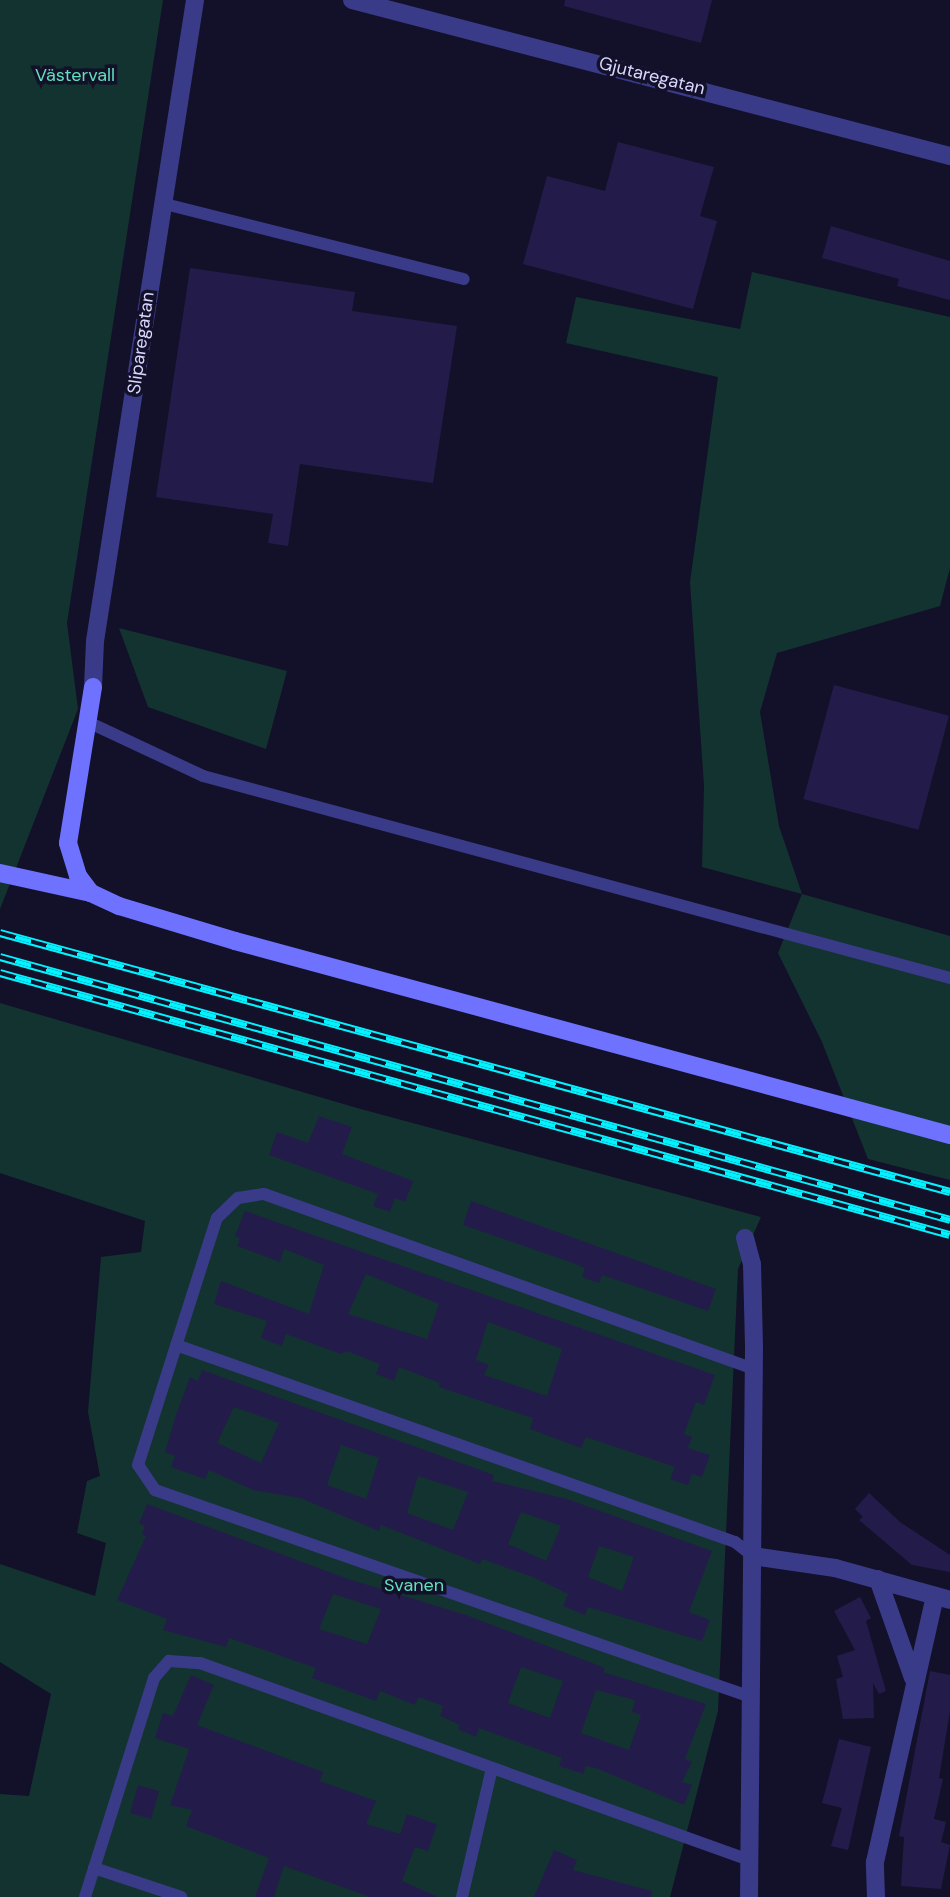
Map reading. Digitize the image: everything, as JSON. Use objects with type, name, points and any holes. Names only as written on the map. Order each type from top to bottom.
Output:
[{"type":"main road","points":[[91,893],[78,876],[68,843],[90,723],[93,687]]},
{"type":"main road","points":[[0,873],[91,893],[119,906],[235,941],[950,1135]]},
{"type":"street","name":"Sliparegatan","points":[[93,687],[95,641],[195,0]]},
{"type":"street","name":"Gjutaregatan","points":[[352,0],[950,156]]},
{"type":"street","points":[[745,1238],[752,1264],[754,1369],[749,1897]]},
{"type":"street","points":[[753,1556],[878,1579],[943,1598],[914,1682],[875,1862],[876,1897]]},
{"type":"street","points":[[878,1579],[914,1682]]},
{"type":"lane","points":[[162,203],[464,279]]},
{"type":"lane","points":[[90,723],[203,776],[950,978]]},
{"type":"lane","points":[[751,1697],[155,1490],[138,1465],[217,1217],[238,1198],[264,1194],[754,1369]]},
{"type":"lane","points":[[176,1345],[736,1542],[753,1556]]},
{"type":"lane","points":[[85,1897],[154,1678],[169,1661],[200,1663],[749,1860]]},
{"type":"lane","points":[[461,1897],[492,1768]]},
{"type":"lane","points":[[94,1868],[181,1897]]},
{"type":"green space","name":"Västervall","points":[[0,0],[163,0],[67,623],[78,709],[0,909]]},
{"type":"green space","points":[[752,272],[950,317],[950,568],[940,606],[777,653],[760,712],[779,826],[802,894],[702,867],[704,786],[690,582],[718,377],[566,343],[576,297],[740,329]]},
{"type":"green space","points":[[119,628],[287,671],[266,749],[148,707]]},
{"type":"green space","points":[[802,894],[950,936],[950,1180],[868,1159],[822,1042],[778,953]]},
{"type":"green space","name":"Svanen","points":[[0,1003],[357,1108],[761,1217],[738,1269],[718,1711],[670,1897],[0,1897],[0,1794],[29,1796],[51,1694],[0,1662],[0,1564],[95,1596],[106,1543],[77,1533],[87,1481],[100,1476],[88,1412],[101,1257],[141,1252],[145,1221],[0,1173]]},
{"type":"building","points":[[565,0],[712,0],[701,43],[564,6]]},
{"type":"building","points":[[618,142],[714,167],[700,216],[717,221],[693,309],[523,264],[547,176],[605,191]]},
{"type":"building","points":[[831,226],[950,261],[950,300],[897,286],[899,279],[822,258]]},
{"type":"building","points":[[190,268],[355,292],[352,311],[457,326],[433,483],[300,464],[288,546],[268,543],[273,514],[156,497]]},
{"type":"building","points":[[834,685],[949,716],[918,830],[803,799]]},
{"type":"building","points":[[319,1116],[352,1127],[342,1154],[413,1181],[405,1202],[395,1198],[390,1212],[373,1206],[378,1194],[269,1155],[277,1132],[308,1143]]},
{"type":"building","points":[[471,1201],[716,1289],[708,1311],[602,1275],[599,1283],[582,1277],[585,1268],[463,1225]]},
{"type":"building","points":[[245,1211],[715,1375],[704,1405],[696,1402],[684,1434],[692,1437],[688,1448],[710,1455],[702,1477],[692,1474],[688,1485],[670,1479],[675,1467],[586,1437],[581,1448],[530,1429],[533,1418],[439,1387],[440,1383],[399,1367],[394,1381],[376,1374],[380,1364],[347,1351],[341,1354],[286,1334],[282,1346],[261,1338],[267,1321],[214,1304],[221,1281],[309,1314],[324,1265],[284,1249],[280,1262],[237,1246],[240,1238],[235,1236]],"holes":[[[366,1274],[439,1304],[427,1339],[348,1314]],[[488,1322],[562,1349],[547,1396],[484,1375],[489,1365],[476,1360]]]},
{"type":"building","points":[[202,1370],[494,1475],[492,1481],[567,1499],[712,1551],[689,1612],[710,1620],[702,1641],[588,1607],[585,1615],[563,1606],[568,1594],[533,1577],[482,1559],[480,1564],[381,1525],[379,1531],[300,1498],[253,1490],[209,1470],[205,1479],[171,1467],[175,1456],[165,1452],[176,1415],[190,1377],[198,1381]],"holes":[[[234,1407],[279,1423],[261,1463],[217,1443]],[[341,1445],[379,1458],[366,1499],[327,1485]],[[418,1476],[468,1492],[453,1530],[407,1513]],[[521,1512],[561,1526],[546,1561],[508,1544]],[[599,1546],[634,1557],[622,1591],[588,1577]]]},
{"type":"building","points":[[869,1493],[900,1522],[950,1555],[950,1572],[912,1565],[859,1520],[863,1517],[855,1509]]},
{"type":"building","points":[[147,1504],[348,1579],[466,1615],[605,1668],[603,1672],[706,1704],[685,1759],[692,1762],[682,1782],[692,1785],[684,1805],[596,1768],[586,1766],[583,1774],[559,1766],[562,1758],[479,1728],[476,1737],[458,1729],[460,1725],[440,1716],[443,1706],[419,1697],[415,1705],[380,1691],[376,1701],[312,1678],[316,1668],[229,1638],[226,1647],[163,1630],[167,1619],[117,1600],[146,1536],[142,1534],[145,1526],[139,1523]],"holes":[[[333,1594],[381,1609],[367,1644],[319,1629]],[[521,1667],[563,1681],[550,1718],[508,1703]],[[596,1690],[635,1700],[632,1712],[641,1715],[629,1750],[581,1733]]]},
{"type":"building","points":[[860,1597],[871,1618],[866,1621],[886,1691],[879,1694],[873,1683],[874,1718],[843,1719],[836,1679],[843,1677],[837,1656],[855,1650],[834,1611]]},
{"type":"building","points":[[930,1671],[950,1675],[950,1711],[939,1778],[943,1779],[934,1819],[946,1822],[941,1842],[950,1845],[941,1889],[901,1886],[904,1837],[899,1836]]},
{"type":"building","points":[[191,1675],[214,1685],[197,1725],[323,1772],[320,1781],[376,1801],[366,1824],[400,1834],[407,1814],[437,1824],[428,1851],[415,1847],[402,1881],[438,1897],[370,1897],[284,1866],[274,1897],[255,1897],[269,1858],[186,1826],[192,1810],[170,1805],[189,1749],[155,1738],[163,1713],[173,1716]]},
{"type":"building","points":[[839,1739],[871,1747],[848,1850],[831,1846],[842,1808],[822,1803]]},
{"type":"building","points":[[138,1785],[159,1791],[151,1819],[130,1813]]},
{"type":"building","points":[[554,1850],[577,1860],[573,1870],[652,1891],[651,1897],[534,1897]]},
{"type":"railway","points":[[0,933],[950,1192]]},
{"type":"railway","points":[[0,957],[950,1220]]},
{"type":"railway","points":[[0,973],[950,1235]]}]
